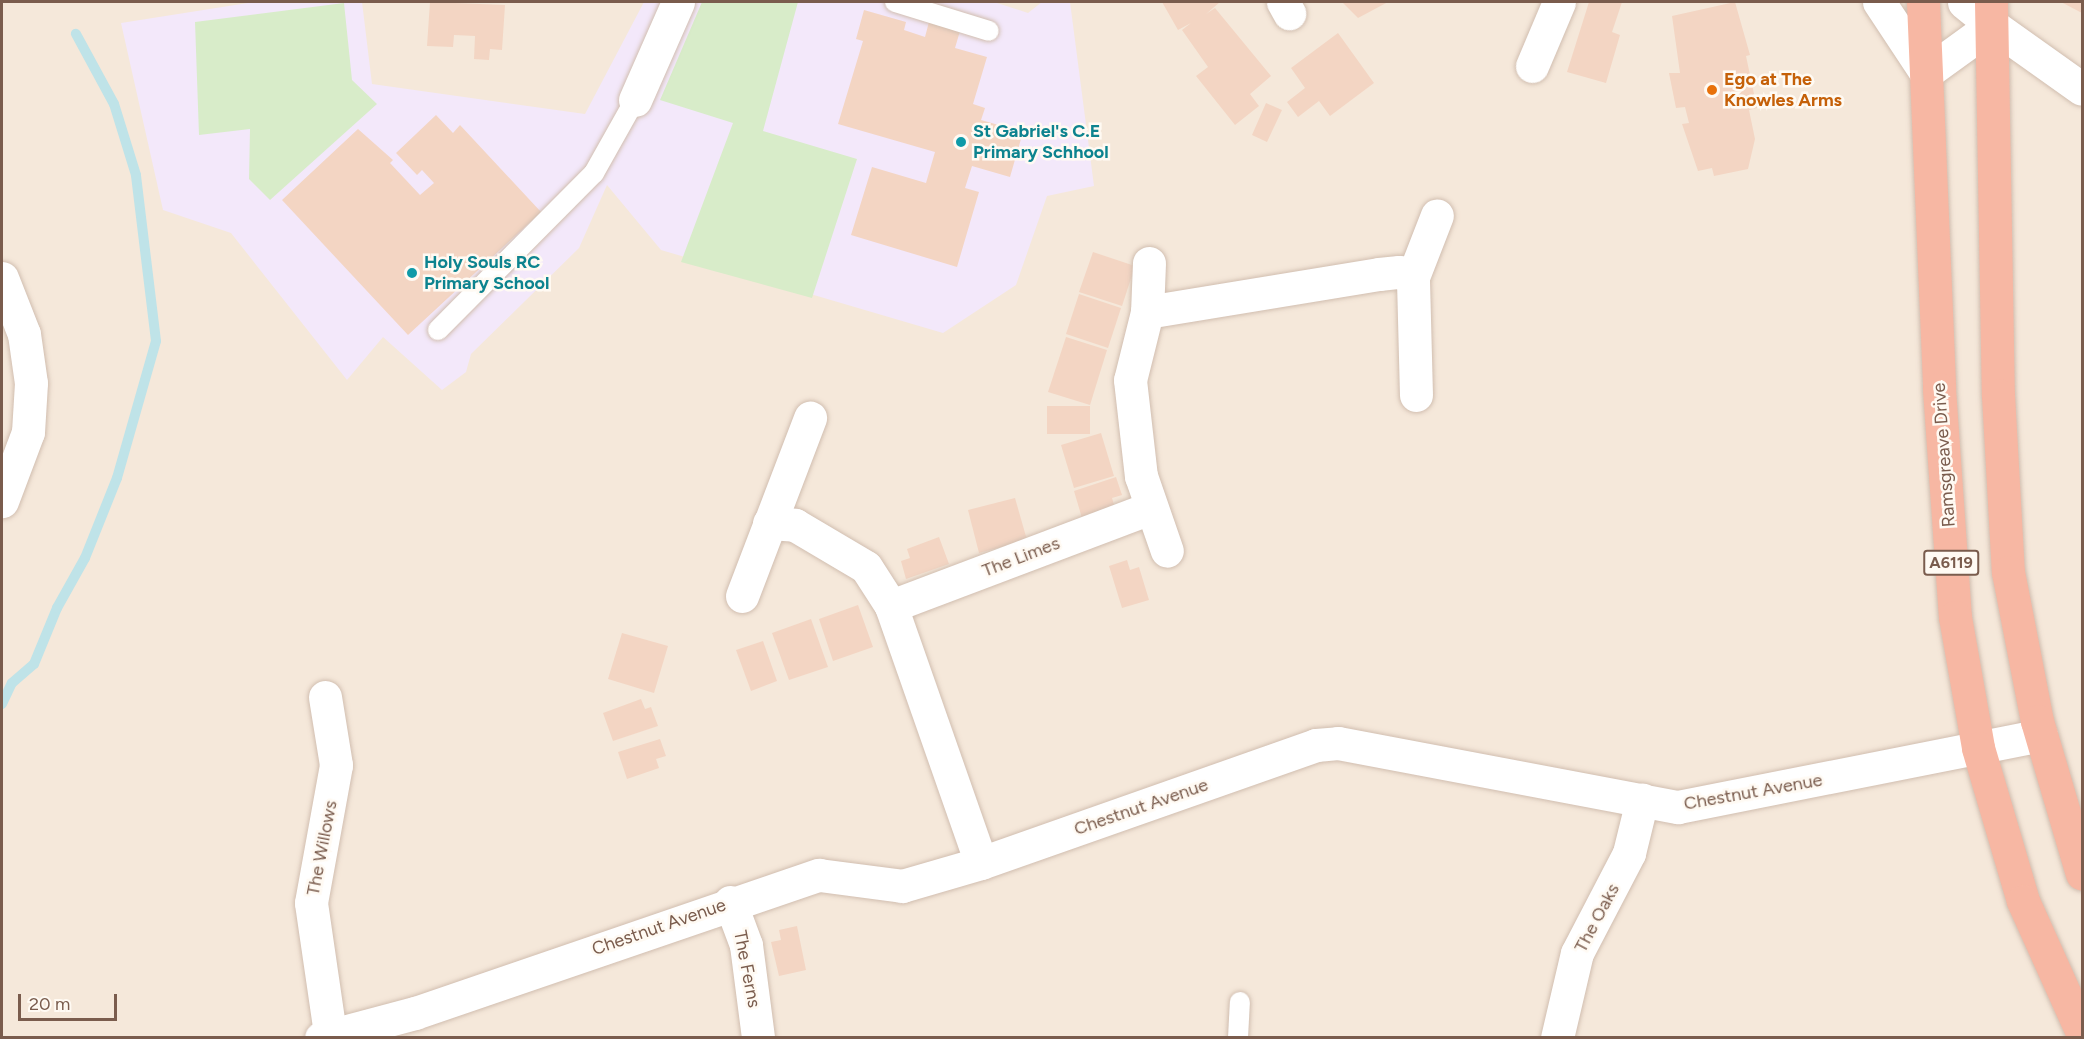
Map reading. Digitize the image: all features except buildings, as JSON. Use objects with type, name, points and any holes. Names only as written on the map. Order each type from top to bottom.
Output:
[{"type":"highway","name":"Ramsgreave Drive","points":[[1923,2],[1955,618],[1978,748],[2023,901],[2082,1032]]},
{"type":"highway","points":[[1991,13],[1998,395],[2008,572],[2041,735],[2079,860]]},
{"type":"street","points":[[635,100],[678,2]]},
{"type":"street","points":[[1532,66],[1559,2]]},
{"type":"street","points":[[1879,2],[1926,73],[1991,13]]},
{"type":"street","points":[[1964,2],[1991,13],[2082,89]]},
{"type":"street","points":[[1416,395],[1413,277],[1437,215]]},
{"type":"street","points":[[1149,263],[1147,312],[1130,381],[1141,476],[1167,551]]},
{"type":"street","points":[[1147,312],[1379,274],[1400,272],[1413,277]]},
{"type":"street","points":[[2,278],[24,334],[31,383],[28,432],[2,501]]},
{"type":"street","points":[[742,596],[810,418]]},
{"type":"street","name":"The Limes","points":[[891,606],[1151,508]]},
{"type":"street","points":[[769,524],[795,525],[866,567],[891,606],[981,863]]},
{"type":"street","name":"The Willows","points":[[325,698],[336,765],[311,903],[325,1036]]},
{"type":"street","name":"Chestnut Avenue","points":[[325,1036],[415,1013],[730,902],[819,875],[902,886],[981,863],[1316,746],[1338,743],[1678,807],[2041,735]]},
{"type":"street","name":"The Oaks","points":[[1557,1038],[1577,953],[1629,853],[1642,800]]},
{"type":"street","name":"The Ferns","points":[[730,902],[746,945],[758,1038]]},
{"type":"lane","points":[[895,2],[989,31]]},
{"type":"lane","points":[[438,330],[594,173],[635,100]]},
{"type":"lane","points":[[1238,1038],[1240,1002]]},
{"type":"shaded area","points":[[2,2],[2082,2],[2082,1037],[2,1038]]},
{"type":"shaded area","points":[[254,2],[362,2],[372,84],[585,114],[644,2],[994,2],[1028,13],[1042,2],[1070,2],[1094,186],[1047,196],[1016,285],[943,333],[661,250],[607,185],[579,248],[471,354],[466,372],[442,390],[383,337],[347,380],[231,233],[163,210],[121,23]]},
{"type":"green space","points":[[702,2],[798,2],[763,131],[857,159],[812,298],[681,262],[733,123],[660,100]]},
{"type":"green space","points":[[344,3],[352,80],[377,104],[270,200],[249,179],[250,129],[199,135],[195,22]]},
{"type":"waterway","points":[[2,704],[12,683],[34,664],[57,608],[85,558],[117,478],[156,341],[136,175],[114,104],[76,34]]},
{"type":"place","name":"Ego at The Knowles Arms","points":[[1712,90]]},
{"type":"place","name":"St Gabriel's C.E Primary Schhool","points":[[961,142]]},
{"type":"place","name":"Holy Souls RC Primary School","points":[[412,273]]}]
